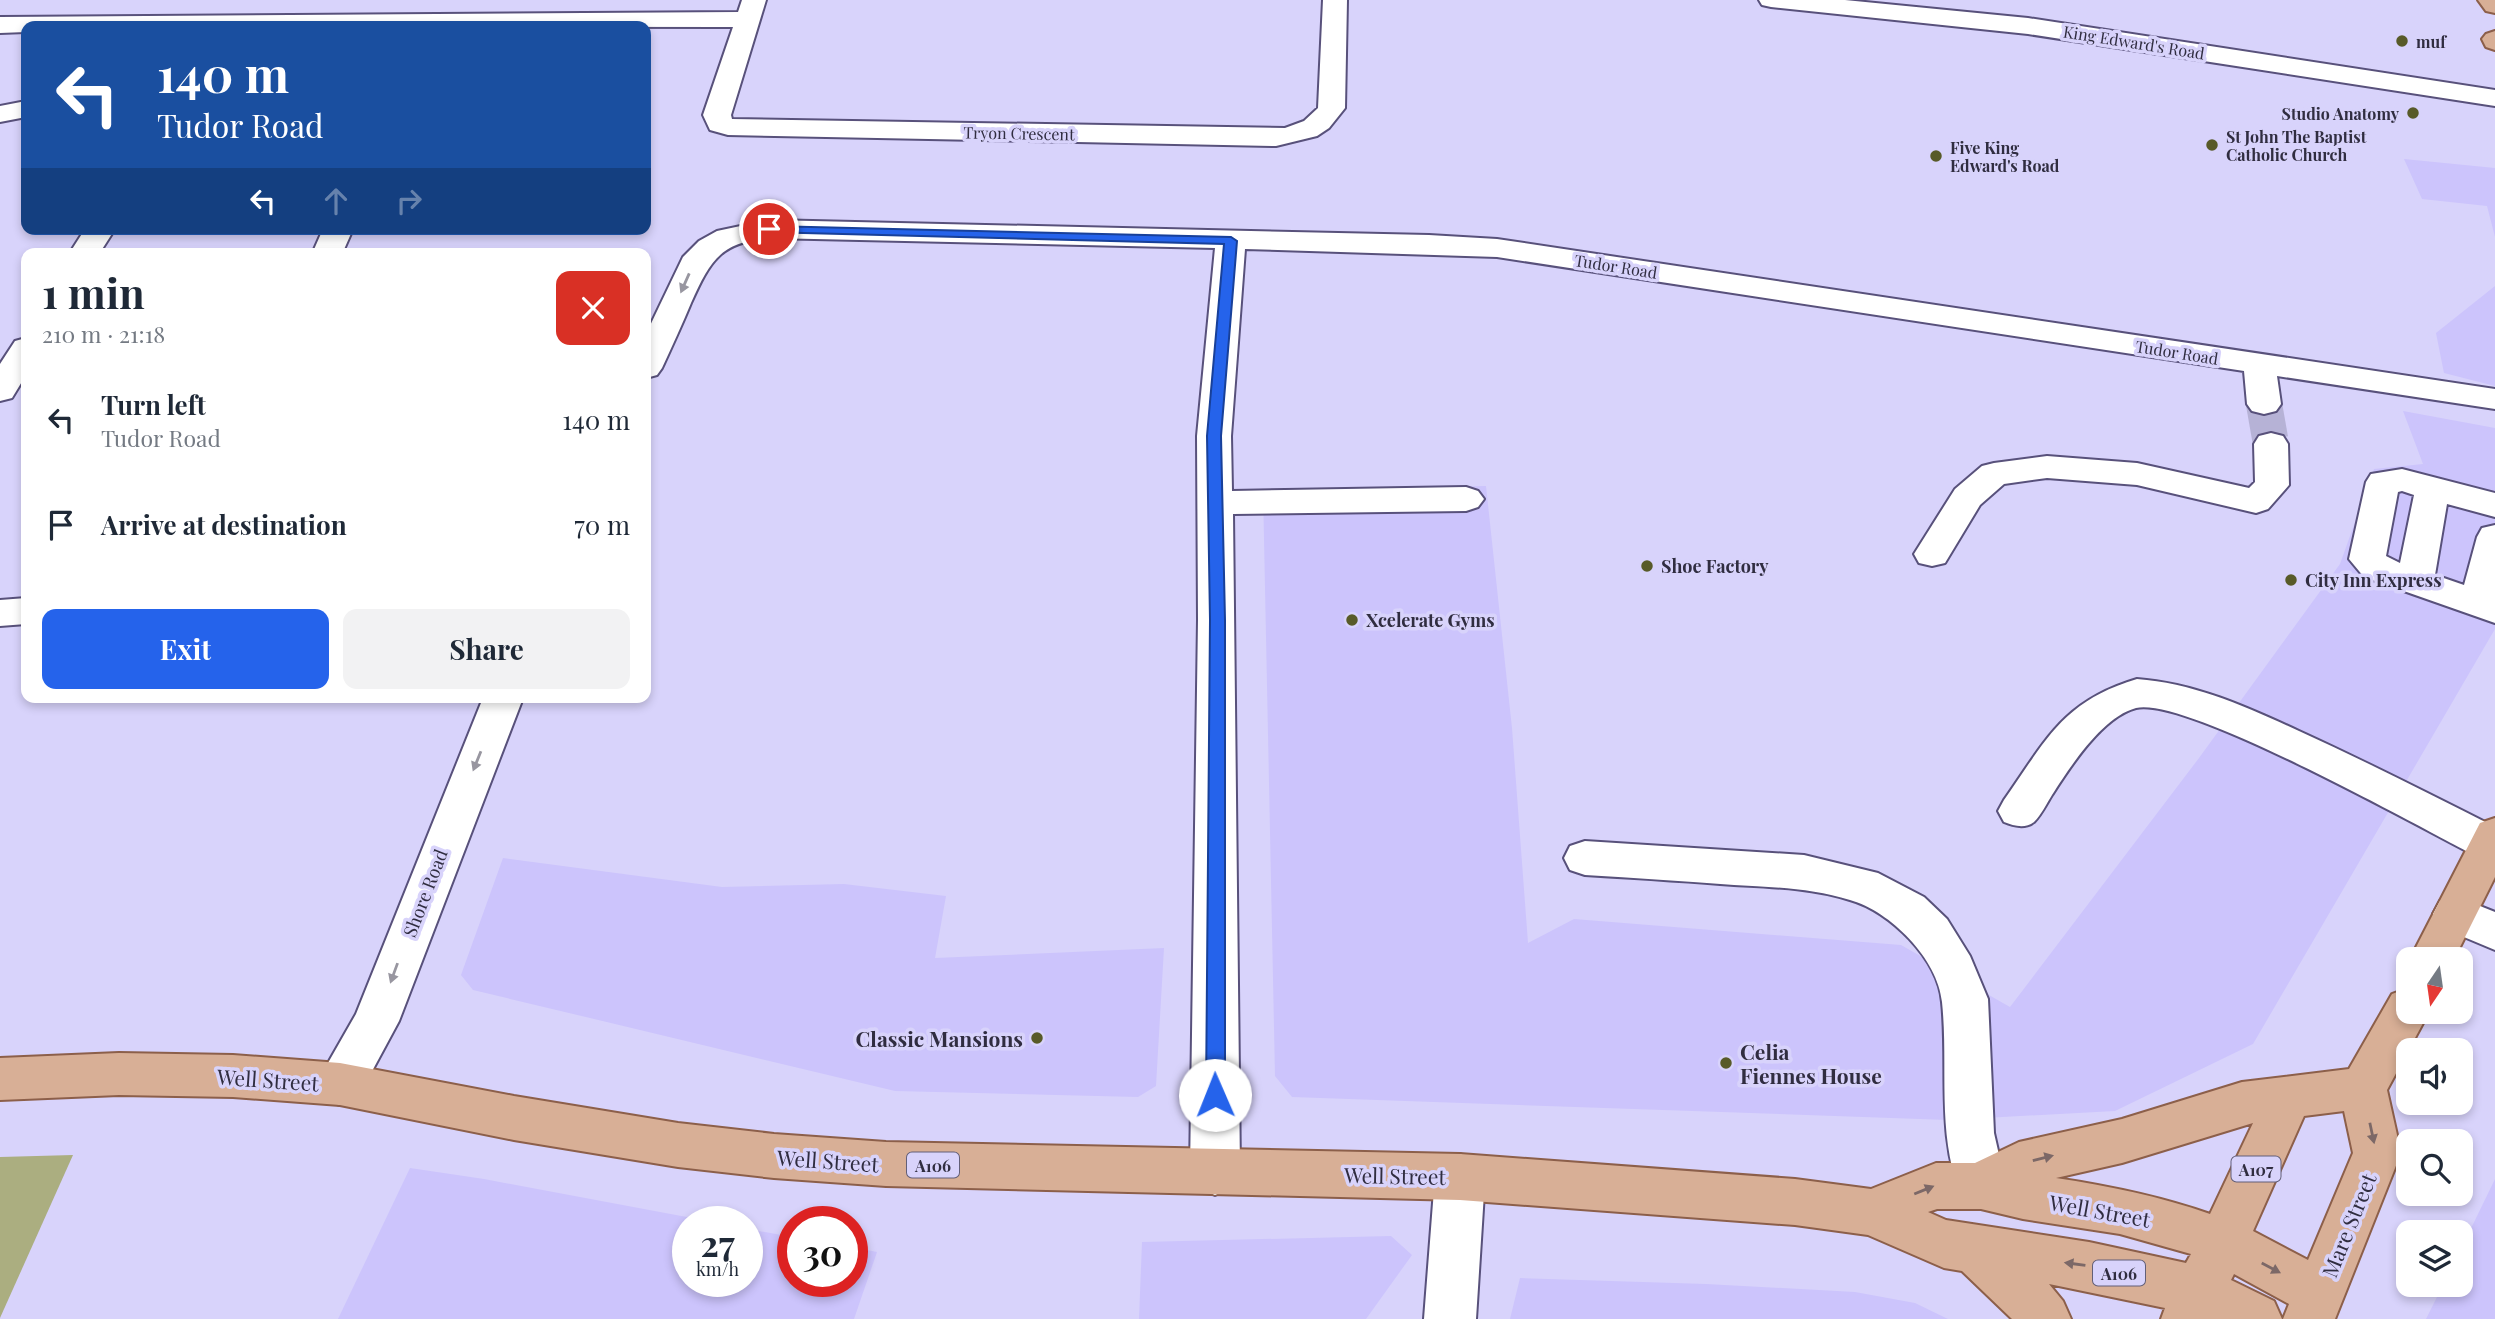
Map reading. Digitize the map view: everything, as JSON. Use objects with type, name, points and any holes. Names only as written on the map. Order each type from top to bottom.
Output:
[{"type":"main road","points":[[2490,0],[2495,6]]},
{"type":"main road","points":[[2438,947],[2493,840]]},
{"type":"main road","points":[[1981,1186],[2019,1164],[2122,1141],[2242,1103],[2363,1087],[2399,1024]]},
{"type":"main road","name":"Well Street","points":[[0,1079],[157,1074],[233,1076],[340,1084],[514,1118],[678,1145],[774,1156],[886,1164],[1460,1177],[1794,1202],[1871,1212],[1944,1244],[2089,1266],[2193,1305],[2256,1319]]},
{"type":"main road","name":"Mare Street","points":[[2315,1306],[2377,1153],[2363,1087]]},
{"type":"main road","name":"A107","points":[[2193,1305],[2289,1097]]},
{"type":"main road","name":"Well Street","points":[[1871,1212],[1936,1186],[1981,1186],[2023,1196],[2120,1211],[2166,1222],[2223,1242],[2315,1306]]},
{"type":"main road","points":[[1976,1250],[2020,1289],[2045,1319]]},
{"type":"street","points":[[43,21],[63,0]]},
{"type":"street","name":"Tryon Crescent","points":[[751,9],[717,115],[720,124],[728,127],[1276,138],[1303,133],[1321,123],[1331,108],[1335,0]]},
{"type":"street","name":"King Edward's Road","points":[[1771,0],[1874,5],[2495,98]]},
{"type":"street","points":[[118,21],[402,10],[751,9]]},
{"type":"street","points":[[0,25],[21,24]]},
{"type":"street","points":[[0,114],[21,109]]},
{"type":"street","name":"Tudor Road","points":[[651,357],[694,263],[703,252],[730,234],[769,229],[1429,244],[1497,248],[2495,399]]},
{"type":"street","points":[[1215,1172],[1217,620],[1214,436],[1231,241]]},
{"type":"street","points":[[0,391],[21,356]]},
{"type":"street","points":[[2259,365],[2264,404]]},
{"type":"street","points":[[1933,554],[1968,497],[1994,474],[2047,467],[2137,474],[2256,501],[2272,485],[2271,444]]},
{"type":"street","points":[[2495,505],[2402,480],[2383,482],[2367,559],[2377,568],[2487,607],[2495,537]]},
{"type":"street","points":[[2415,582],[2433,487]]},
{"type":"street","points":[[1214,503],[1466,499]]},
{"type":"street","points":[[0,613],[21,611]]},
{"type":"street","points":[[2020,811],[2073,735],[2086,721],[2122,699],[2148,692],[2180,698],[2262,732],[2493,840]]},
{"type":"street","name":"Shore Road","points":[[340,1084],[376,1021],[501,703]]},
{"type":"street","points":[[1585,858],[1804,872],[1863,885],[1909,910],[1931,932],[1954,969],[1965,999],[1970,1133],[1981,1186]]},
{"type":"street","points":[[2455,914],[2495,932]]},
{"type":"street","points":[[1450,1319],[1460,1177]]},
{"type":"shaded area","points":[[2404,159],[2495,168],[2495,237],[2487,206],[2422,199]]},
{"type":"shaded area","points":[[2495,286],[2495,386],[2444,373],[2436,333]]},
{"type":"shaded area","points":[[2403,411],[2495,428],[2495,629],[2253,1044],[2115,1111],[1948,1120],[1292,1097],[1275,1076],[1263,490],[1486,486],[1512,728],[1528,943],[1574,919],[1901,945],[2010,1007],[2199,758],[2340,564],[2374,469],[2423,464]]},
{"type":"shaded area","points":[[503,858],[722,887],[844,884],[946,896],[935,958],[1164,948],[1156,1086],[1138,1097],[895,1091],[473,990],[461,975]]},
{"type":"shaded area","points":[[410,1168],[672,1214],[672,1297],[763,1297],[763,1232],[777,1234],[777,1297],[862,1297],[854,1319],[338,1319]]},
{"type":"shaded area","points":[[2495,1179],[2495,1319],[2426,1319],[2437,1297],[2473,1297],[2473,1224]]},
{"type":"shaded area","points":[[1391,1236],[1412,1255],[1366,1319],[1139,1319],[1142,1242]]},
{"type":"shaded area","points":[[868,1250],[877,1252],[868,1278]]},
{"type":"shaded area","points":[[1520,1278],[1855,1292],[1915,1303],[1948,1319],[1510,1319]]},
{"type":"green space","points":[[73,1155],[0,1318],[0,1157]]},
{"type":"tunnel","points":[[2264,404],[2271,444]]},
{"type":"place","name":"muf","points":[[2402,41]]},
{"type":"place","name":"Studio Anatomy","points":[[2413,113]]},
{"type":"place","name":"St John The Baptist Catholic Church","points":[[2212,145]]},
{"type":"place","name":"Five King Edward's Road","points":[[1936,156]]},
{"type":"place","name":"Shoe Factory","points":[[1647,566]]},
{"type":"place","name":"City Inn Express","points":[[2291,580]]},
{"type":"place","name":"Xcelerate Gyms","points":[[1352,620]]},
{"type":"place","name":"Classic Mansions","points":[[1037,1038]]},
{"type":"place","name":"Celia Fiennes House","points":[[1726,1063]]},
{"type":"route","points":[[769,229],[1231,241],[1214,436],[1217,620],[1215,1095]]}]
